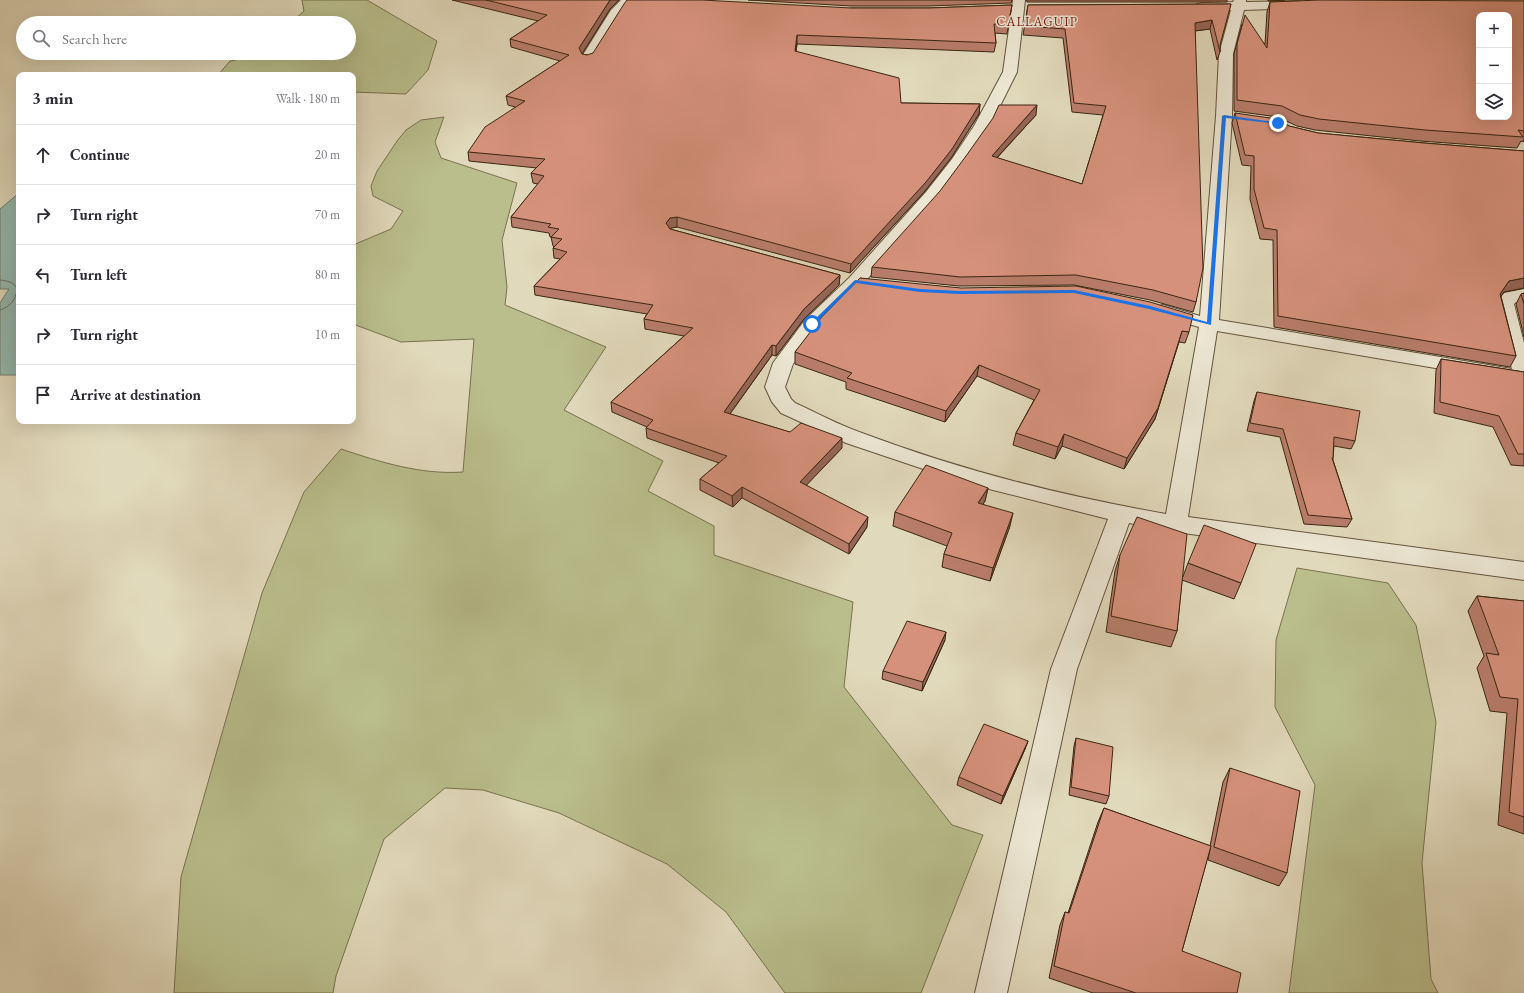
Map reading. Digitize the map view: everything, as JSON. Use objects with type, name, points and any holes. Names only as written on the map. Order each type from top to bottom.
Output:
[{"type":"street","points":[[588,58],[618,10],[628,0]]},
{"type":"street","points":[[1176,524],[1209,324],[1232,117],[1226,54],[1239,4]]},
{"type":"street","points":[[1191,7],[1239,4],[1308,5]]},
{"type":"street","points":[[1019,6],[1010,72],[982,126],[958,162],[932,196],[855,282],[812,324],[783,363],[775,387],[782,402],[794,411],[860,441],[973,478],[1121,514],[1176,524],[1524,571]]},
{"type":"street","points":[[833,276],[855,282],[876,284]]},
{"type":"street","points":[[1150,308],[1209,324],[1524,377],[1507,317],[1505,304],[1510,296],[1524,295]]},
{"type":"street","points":[[991,993],[1064,669],[1121,514]]},
{"type":"green space","points":[[302,0],[367,0],[437,41],[428,70],[406,94],[356,92],[356,72],[221,72],[230,61],[235,60],[356,60],[356,16],[299,16],[304,11]]},
{"type":"green space","points":[[444,117],[435,142],[441,158],[517,183],[502,240],[507,287],[505,305],[606,347],[564,410],[663,461],[648,491],[714,526],[714,555],[853,602],[844,687],[952,825],[983,835],[921,993],[785,993],[726,912],[667,864],[559,813],[483,790],[445,788],[384,839],[336,976],[333,993],[174,993],[181,877],[262,593],[304,492],[341,449],[386,463],[416,469],[432,472],[463,472],[474,339],[401,342],[356,325],[356,244],[391,229],[403,211],[373,196],[371,186],[377,171],[397,141],[406,130],[421,120]]},
{"type":"green space","points":[[1297,568],[1388,583],[1416,625],[1436,722],[1422,863],[1431,979],[1438,993],[1289,993],[1315,785],[1275,707],[1276,640]]},
{"type":"water","points":[[16,196],[16,375],[0,375],[0,303],[9,289],[0,289],[0,209]]},
{"type":"building","points":[[486,0],[610,0],[579,48],[582,54],[587,55],[593,53],[627,0],[702,0],[851,8],[929,8],[1012,5],[1008,25],[994,24],[996,43],[797,35],[795,51],[899,78],[901,103],[980,104],[952,149],[926,182],[851,264],[677,217],[670,218],[666,223],[670,229],[840,275],[804,309],[776,346],[772,345],[724,412],[790,432],[801,423],[842,438],[800,482],[868,517],[849,544],[742,487],[732,496],[700,479],[727,456],[646,428],[653,420],[611,402],[693,328],[644,319],[653,305],[534,286],[567,252],[553,248],[562,239],[551,237],[559,229],[548,227],[551,224],[511,217],[544,176],[531,173],[545,159],[468,152],[485,127],[525,101],[506,96],[569,55],[510,39],[547,15]]},
{"type":"building","points":[[1320,0],[1524,1],[1524,131],[1518,130],[1523,137],[1425,130],[1319,119],[1300,115],[1282,106],[1237,100],[1237,44],[1245,15],[1267,48],[1270,2]]},
{"type":"building","points":[[1231,4],[1220,45],[1220,52],[1212,20],[1195,23],[1203,268],[1196,302],[1153,290],[1076,275],[960,277],[872,267],[940,191],[993,118],[999,105],[1037,105],[992,156],[1082,184],[1106,106],[1074,103],[1065,29],[1025,26],[1028,5]]},
{"type":"building","points":[[1235,113],[1277,119],[1289,126],[1318,133],[1524,151],[1524,278],[1509,281],[1500,294],[1516,356],[1278,316],[1277,230],[1264,228],[1254,189],[1254,156],[1245,155]]},
{"type":"building","points":[[860,278],[961,288],[1076,286],[1150,302],[1193,315],[1189,332],[1182,331],[1158,408],[1127,458],[1064,434],[1058,447],[1016,433],[1040,390],[979,365],[946,411],[847,378],[852,373],[795,352],[821,318]]},
{"type":"building","points":[[1524,293],[1524,304],[1521,294]]},
{"type":"building","points":[[1441,359],[1524,372],[1524,454],[1518,454],[1499,416],[1440,402]]},
{"type":"building","points":[[1257,392],[1360,411],[1355,441],[1334,437],[1332,458],[1352,519],[1308,515],[1283,429],[1250,423]]},
{"type":"building","points":[[926,465],[988,488],[978,503],[1013,513],[993,568],[944,554],[952,533],[895,512]]},
{"type":"building","points":[[1137,517],[1187,534],[1177,631],[1111,616],[1120,555]]},
{"type":"building","points":[[1204,525],[1256,544],[1241,583],[1188,563]]},
{"type":"building","points":[[1477,596],[1524,601],[1524,817],[1509,812],[1518,699],[1500,697],[1486,653],[1499,655]]},
{"type":"building","points":[[907,621],[946,632],[923,682],[883,671]]},
{"type":"building","points":[[984,724],[1028,741],[1003,796],[959,777]]},
{"type":"building","points":[[1076,738],[1113,747],[1109,796],[1071,787]]},
{"type":"building","points":[[1230,768],[1300,791],[1287,873],[1214,847]]},
{"type":"building","points":[[1104,808],[1211,846],[1182,951],[1241,973],[1237,993],[1136,993],[1054,966],[1065,912],[1069,913]]},
{"type":"district","name":"CALLAGUIP","points":[[1037,21]]},
{"type":"route","points":[[812,324],[855,282],[959,293],[1074,292],[1096,295],[1209,324],[1224,116],[1278,123]]}]
